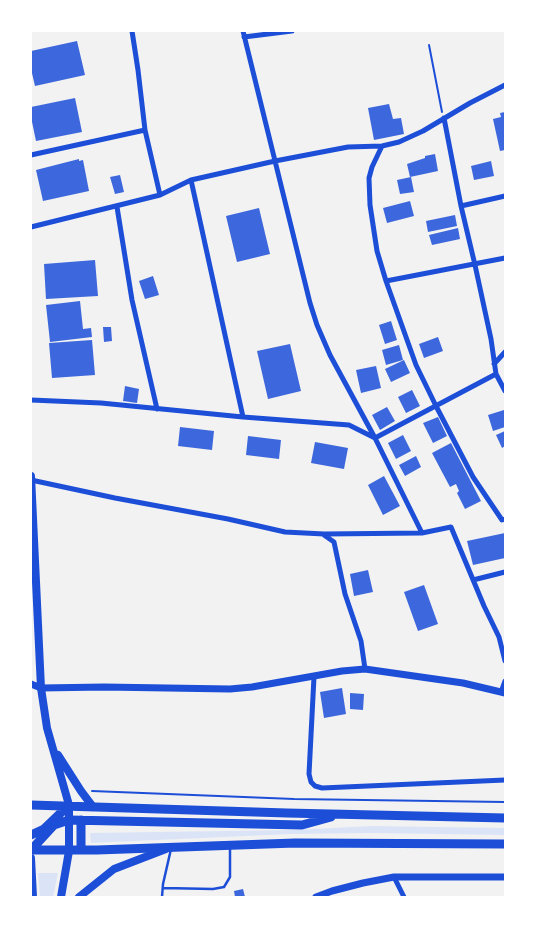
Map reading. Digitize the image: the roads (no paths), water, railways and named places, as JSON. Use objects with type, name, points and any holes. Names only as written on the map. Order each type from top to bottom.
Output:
[{"type":"highway","points":[[31,805],[505,818]]},
{"type":"highway","points":[[31,835],[44,829],[69,805]]},
{"type":"highway","points":[[31,850],[54,825],[69,820],[302,825],[341,814]]},
{"type":"highway","points":[[81,820],[81,850]]},
{"type":"highway","points":[[31,850],[69,851],[314,843],[505,844]]},
{"type":"main road","points":[[31,478],[41,688],[47,728],[69,805],[69,851],[61,897]]},
{"type":"main road","points":[[52,745],[81,791],[93,806]]},
{"type":"main road","points":[[79,897],[114,869],[172,848]]},
{"type":"main road","points":[[31,858],[33,897]]},
{"type":"street","points":[[132,31],[145,130],[160,195]]},
{"type":"street","points":[[292,31],[244,34],[310,303],[317,326],[330,355],[375,438],[422,532]]},
{"type":"street","points":[[31,227],[160,195],[191,180],[348,147],[382,146],[399,142],[423,131],[505,85]]},
{"type":"street","points":[[444,118],[492,346],[496,374],[505,391]]},
{"type":"street","points":[[31,155],[145,130]]},
{"type":"street","points":[[382,146],[369,178],[370,205],[377,251],[386,281],[416,365],[436,406],[473,477],[502,520],[505,519]]},
{"type":"street","points":[[191,180],[243,417]]},
{"type":"street","points":[[461,206],[505,196]]},
{"type":"street","points":[[116,207],[132,300],[156,409]]},
{"type":"street","points":[[386,281],[505,258]]},
{"type":"street","points":[[494,364],[505,352]]},
{"type":"street","points":[[375,438],[496,374]]},
{"type":"street","points":[[31,400],[101,403],[349,426],[375,438]]},
{"type":"street","points":[[31,478],[115,498],[228,519],[285,532],[324,534],[422,532],[451,527],[499,637],[505,661]]},
{"type":"street","points":[[324,534],[334,542],[346,594],[361,640],[365,669]]},
{"type":"street","points":[[473,580],[505,572]]},
{"type":"street","points":[[31,684],[41,688],[104,687],[230,690],[342,671],[365,669],[463,683],[503,692],[505,681]]},
{"type":"street","points":[[314,677],[309,774],[310,782],[315,786],[322,788],[505,780]]},
{"type":"street","points":[[316,897],[339,889],[394,877],[504,878]]},
{"type":"street","points":[[394,877],[404,897]]},
{"type":"lane","points":[[163,888],[213,889],[224,887],[230,877],[230,845]]},
{"type":"lane","points":[[162,897],[172,848]]}]
